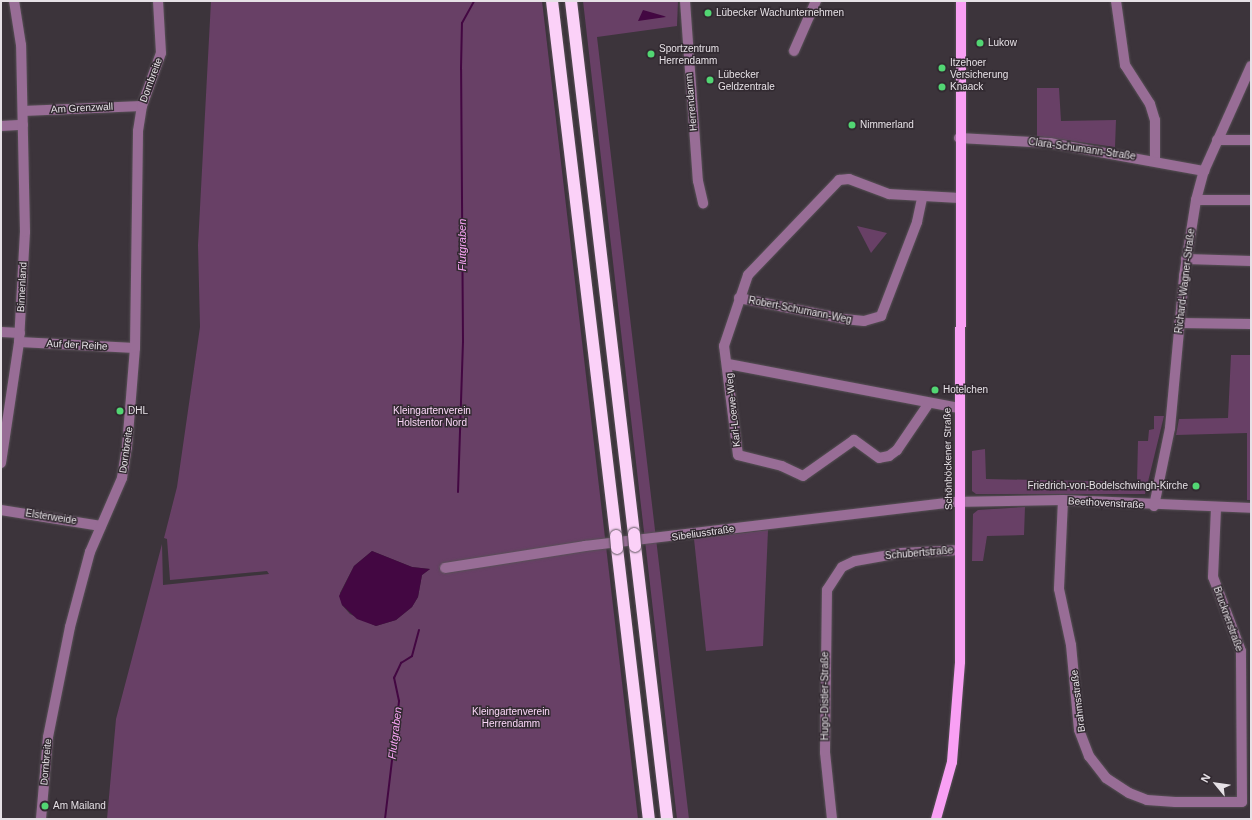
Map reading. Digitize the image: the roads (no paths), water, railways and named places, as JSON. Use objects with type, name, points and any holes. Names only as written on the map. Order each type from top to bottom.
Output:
[{"type":"highway","points":[[552,1],[649,819]]},
{"type":"highway","points":[[571,1],[668,819]]},
{"type":"main road","name":"Schönböckener Straße","points":[[936,819],[952,762],[958,715],[961,503],[959,408],[959,138],[961,1]]},
{"type":"street","name":"Binnenland","points":[[1,463],[20,338],[26,178],[23,111],[14,1]]},
{"type":"street","name":"Dornbreite","points":[[41,819],[54,701],[90,552],[122,478],[135,348],[142,106],[161,53],[158,1]]},
{"type":"street","name":"Herrendamm","points":[[685,1],[698,181],[703,203]]},
{"type":"street","points":[[794,51],[816,1]]},
{"type":"street","points":[[1116,1],[1125,65],[1150,104],[1154,120],[1155,160]]},
{"type":"street","name":"Richard-Wagner-Straße","points":[[1154,506],[1170,428],[1186,259],[1196,200],[1204,171],[1251,66]]},
{"type":"street","name":"Am Grenzwall","points":[[23,111],[142,106]]},
{"type":"street","points":[[1,126],[23,125]]},
{"type":"street","name":"Clara-Schumann-Straße","points":[[959,138],[1028,140],[1155,160],[1204,171]]},
{"type":"street","points":[[1217,140],[1251,140]]},
{"type":"street","name":"Robert-Schumann-Weg","points":[[922,198],[917,222],[881,316],[864,321],[844,319],[740,298],[748,275],[839,180],[849,178],[889,194],[922,198],[960,198]]},
{"type":"street","points":[[1196,200],[1251,200]]},
{"type":"street","points":[[1186,259],[1251,261]]},
{"type":"street","name":"Karl-Loewe-Weg","points":[[740,298],[724,346],[728,364],[738,455],[782,466],[803,476],[854,440],[880,458],[889,456],[897,450],[929,403]]},
{"type":"street","points":[[1179,323],[1251,324]]},
{"type":"street","name":"Auf der Reihe","points":[[1,332],[20,338],[135,348]]},
{"type":"street","name":"Karl-Loewe-Weg","points":[[728,364],[959,408]]},
{"type":"street","name":"Beethovenstraße","points":[[961,503],[1063,500],[1154,506],[1251,508]]},
{"type":"street","name":"Brahmsstraße","points":[[1063,500],[1059,589],[1071,645],[1079,730],[1090,759],[1117,787],[1147,800],[1242,802]]},
{"type":"street","name":"Sibeliusstraße","points":[[445,568],[585,546],[961,503]]},
{"type":"street","name":"Brucknerstraße","points":[[1216,508],[1213,577],[1241,650],[1242,802]]},
{"type":"street","name":"Elsterweide","points":[[1,510],[101,526]]},
{"type":"street","name":"Schubertstraße","points":[[835,575],[855,561],[901,553],[960,550]]},
{"type":"street","name":"Hugo-Distler-Straße","points":[[832,819],[825,752],[825,636],[827,590],[835,575]]},
{"type":"waterway","name":"Flutgraben","points":[[458,492],[463,342],[462,23],[474,1]]},
{"type":"waterway","name":"Flutgraben","points":[[385,819],[399,701],[394,678],[401,663],[412,656],[419,630]]},
{"type":"place","name":"Lübecker Wachunternehmen","points":[[708,13]]},
{"type":"place","name":"Lukow","points":[[980,43]]},
{"type":"place","name":"Sportzentrum Herrendamm","points":[[651,54]]},
{"type":"place","name":"Itzehoer Versicherung","points":[[942,68]]},
{"type":"place","name":"Lübecker Geldzentrale","points":[[710,80]]},
{"type":"place","name":"Knaack","points":[[942,87]]},
{"type":"place","name":"Nimmerland","points":[[852,125]]},
{"type":"place","name":"Hotelchen","points":[[935,390]]},
{"type":"place","name":"DHL","points":[[120,411]]},
{"type":"place","name":"Friedrich-von-Bodelschwingh-Kirche","points":[[1196,486]]},
{"type":"place","name":"Am Mailand","points":[[45,806]]},
{"type":"park label","name":"Kleingartenverein Holstentor Nord","points":[[432,416]]},
{"type":"park label","name":"Kleingartenverein Herrendamm","points":[[511,716]]}]
